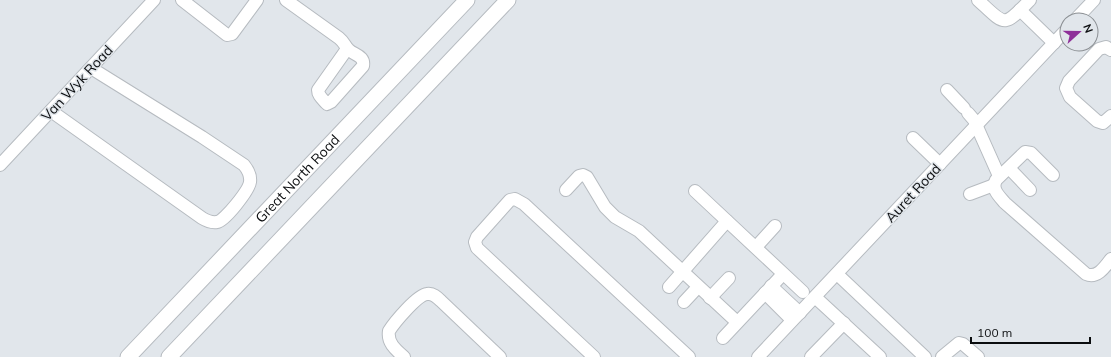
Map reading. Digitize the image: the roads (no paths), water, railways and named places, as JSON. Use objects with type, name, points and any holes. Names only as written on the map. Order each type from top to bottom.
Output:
[{"type":"main road","name":"Great North Road","points":[[128,357],[467,0]]},
{"type":"main road","name":"Great North Road","points":[[169,357],[508,0]]},
{"type":"street","name":"Van Wyk Road","points":[[0,165],[154,0]]},
{"type":"street","points":[[182,0],[227,35],[232,34],[257,0]]},
{"type":"street","points":[[286,0],[340,38],[345,43],[347,49]]},
{"type":"street","points":[[978,0],[1003,21],[1012,18],[1025,5],[1059,35]]},
{"type":"street","points":[[1083,12],[1094,0]]},
{"type":"street","name":"Auret Road","points":[[758,357],[1059,37]]},
{"type":"street","points":[[1111,50],[1106,47],[1099,49],[1069,81],[1066,88],[1070,97],[1097,121],[1103,123],[1111,116]]},
{"type":"street","points":[[50,112],[202,218],[216,223],[226,217],[249,186],[250,175],[244,165],[91,68]]},
{"type":"street","points":[[947,90],[972,116],[996,181],[996,193],[1002,200],[1086,274],[1091,276],[1096,274],[1102,270],[1111,259]]},
{"type":"street","points":[[913,138],[940,164]]},
{"type":"street","points":[[970,194],[996,181],[1023,153],[1029,152],[1053,175]]},
{"type":"street","points":[[1009,168],[1030,190]]},
{"type":"street","points":[[566,190],[579,176],[583,175],[587,177],[610,212],[615,217],[639,231],[737,322]]},
{"type":"street","points":[[695,191],[803,292]]},
{"type":"street","points":[[594,357],[476,248],[475,242],[477,237],[510,200],[517,199],[524,204],[688,357]]},
{"type":"street","points":[[669,287],[683,273],[727,221]]},
{"type":"street","points":[[756,247],[774,226]]},
{"type":"street","points":[[723,338],[783,274]]},
{"type":"street","points":[[837,274],[926,357]]},
{"type":"street","points":[[710,298],[729,278]]},
{"type":"street","points":[[684,302],[698,287]]},
{"type":"street","points":[[768,289],[796,316]]},
{"type":"street","points":[[404,357],[392,345],[389,338],[389,331],[419,298],[428,294],[433,295],[441,301],[500,357]]},
{"type":"street","points":[[815,296],[880,357]]},
{"type":"street","points":[[811,357],[844,323]]},
{"type":"street","points":[[945,356],[959,343],[963,344],[978,357]]}]
